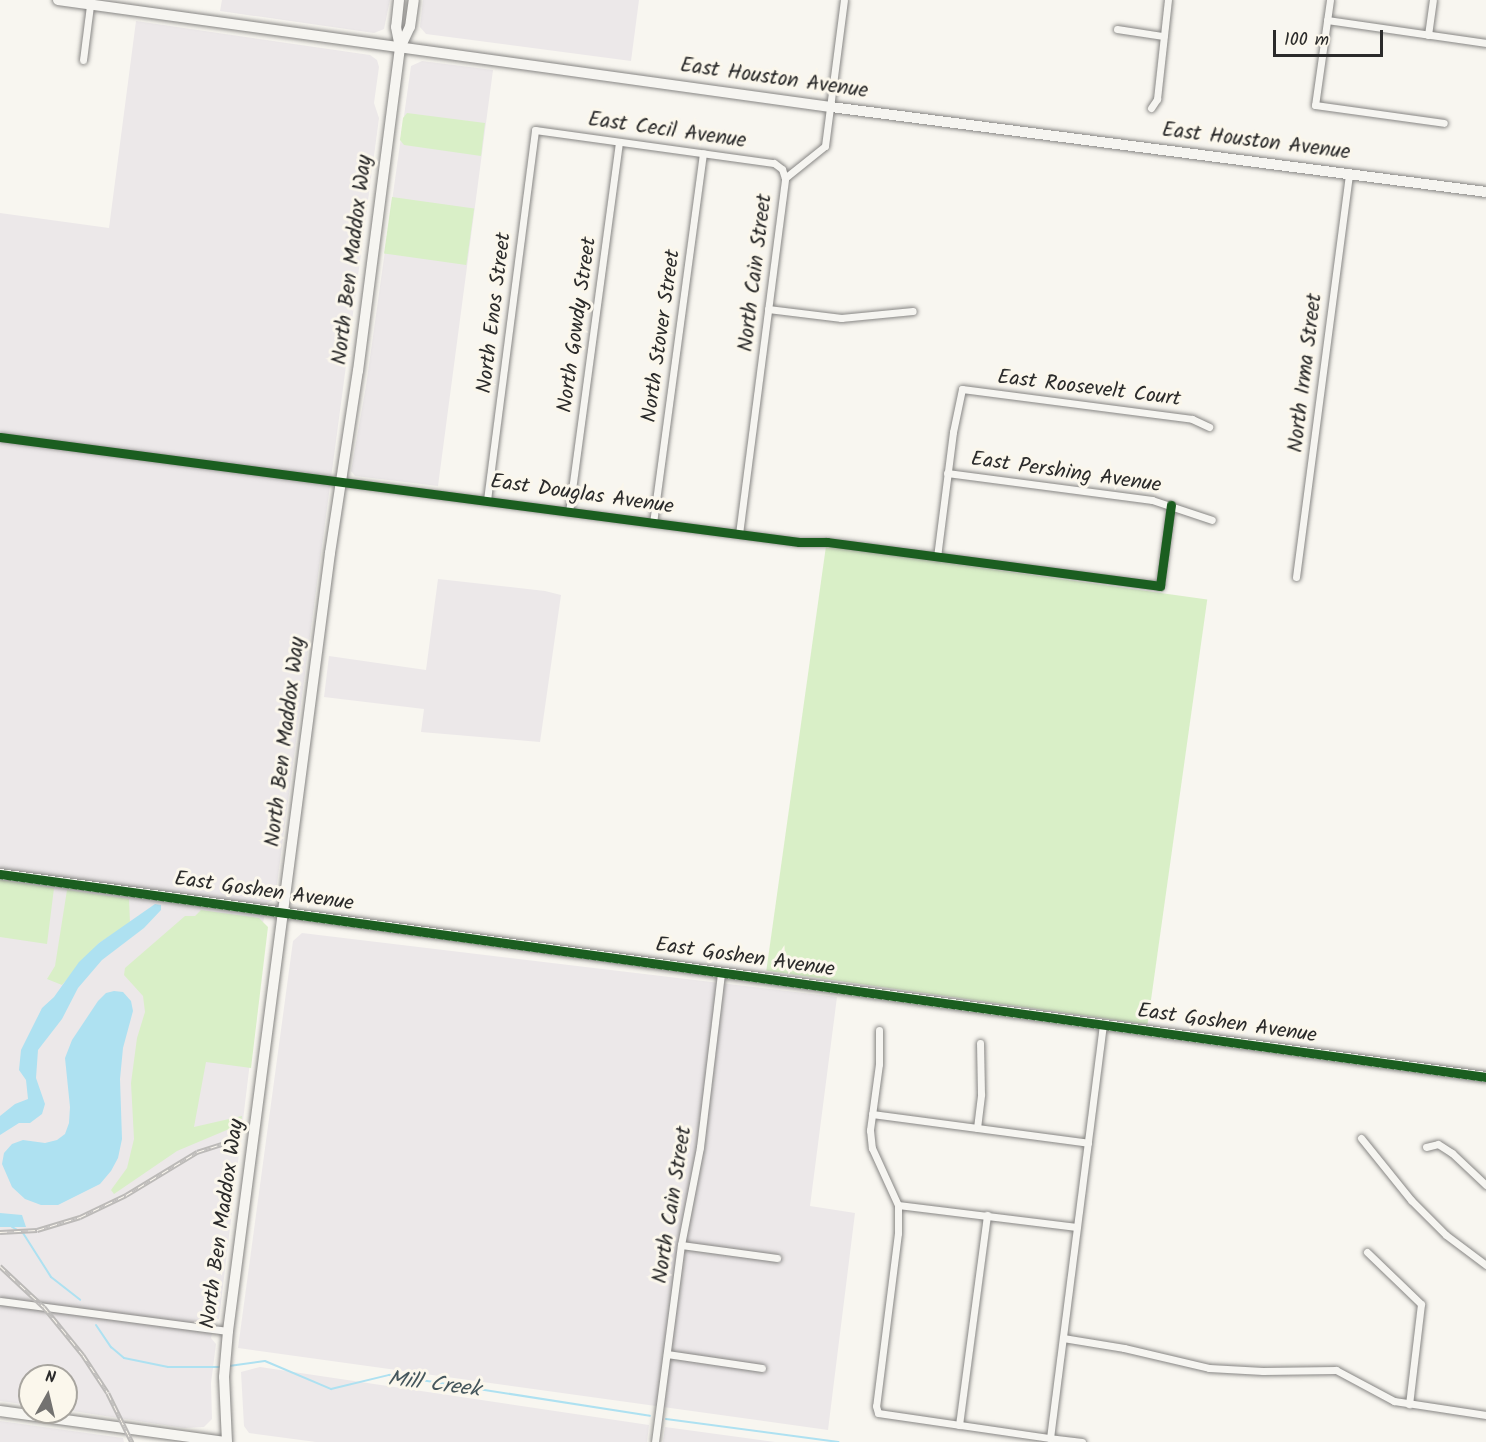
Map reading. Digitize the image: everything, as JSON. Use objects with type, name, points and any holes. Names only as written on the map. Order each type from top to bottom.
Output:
[{"type":"main road","name":"East Houston Avenue","points":[[58,0],[831,107],[1486,192]]},
{"type":"main road","name":"North Ben Maddox Way","points":[[399,0],[396,27],[400,48]]},
{"type":"main road","name":"North Ben Maddox Way","points":[[227,1442],[224,1377],[228,1331],[340,482],[358,371],[400,48],[410,27],[414,0]]},
{"type":"main road","name":"East Goshen Avenue","points":[[0,873],[1486,1077]]},
{"type":"main road","points":[[0,1411],[227,1442]]},
{"type":"street","name":"North Cain Street","points":[[739,534],[785,178],[823,149],[831,107],[844,0]]},
{"type":"street","points":[[1152,108],[1157,99],[1168,0]]},
{"type":"street","points":[[1330,0],[1315,105],[1444,123]]},
{"type":"street","points":[[1428,35],[1433,0]]},
{"type":"street","points":[[84,60],[90,5]]},
{"type":"street","points":[[1327,20],[1486,43]]},
{"type":"street","points":[[1117,29],[1163,36]]},
{"type":"street","name":"East Cecil Avenue","points":[[536,130],[774,163],[782,169],[785,178]]},
{"type":"street","name":"North Enos Street","points":[[487,500],[536,130]]},
{"type":"street","name":"North Gowdy Street","points":[[569,512],[619,142]]},
{"type":"street","name":"North Stover Street","points":[[654,523],[703,153]]},
{"type":"street","name":"North Irma Street","points":[[1296,577],[1348,174]]},
{"type":"street","points":[[768,309],[841,318],[913,311]]},
{"type":"street","name":"East Roosevelt Court","points":[[947,473],[962,389],[1192,419],[1209,427]]},
{"type":"street","name":"East Douglas Avenue","points":[[0,437],[739,534],[937,556],[1160,586],[1171,505]]},
{"type":"street","points":[[937,556],[947,473]]},
{"type":"street","name":"East Pershing Avenue","points":[[947,473],[1152,500],[1212,520]]},
{"type":"street","name":"North Cain Street","points":[[655,1442],[681,1245],[700,1147],[721,973]]},
{"type":"street","points":[[1050,1438],[1103,1025]]},
{"type":"street","points":[[879,1030],[879,1064],[870,1130],[873,1148],[898,1205],[876,1406],[878,1413],[1082,1442]]},
{"type":"street","points":[[977,1128],[981,1094],[980,1043]]},
{"type":"street","points":[[872,1114],[1088,1143]]},
{"type":"street","points":[[1361,1138],[1418,1207],[1446,1235],[1486,1265]]},
{"type":"street","points":[[1426,1147],[1438,1144],[1445,1148],[1486,1185]]},
{"type":"street","points":[[898,1205],[1077,1227]]},
{"type":"street","points":[[960,1425],[987,1215]]},
{"type":"street","points":[[681,1245],[777,1258]]},
{"type":"street","points":[[1367,1252],[1421,1304],[1409,1404]]},
{"type":"street","points":[[0,1301],[228,1331]]},
{"type":"street","points":[[1063,1338],[1124,1348],[1209,1368],[1263,1371],[1327,1368],[1345,1373],[1383,1397],[1409,1404],[1486,1415]]},
{"type":"street","points":[[667,1354],[762,1368]]},
{"type":"shaded area","points":[[222,0],[390,0],[384,29],[374,33],[220,11]]},
{"type":"shaded area","points":[[423,0],[639,0],[631,61],[426,34],[420,27]]},
{"type":"shaded area","points":[[136,21],[370,55],[377,60],[379,67],[374,103],[379,118],[275,899],[267,903],[263,923],[266,930],[219,1319],[215,1322],[211,1338],[216,1344],[211,1383],[212,1419],[204,1427],[184,1428],[78,1412],[78,1364],[18,1364],[18,1403],[0,1401],[0,213],[109,228]]},
{"type":"shaded area","points":[[422,61],[493,70],[438,486],[355,476],[351,471],[366,386],[411,66]]},
{"type":"shaded area","points":[[438,579],[545,591],[561,595],[540,742],[421,732],[424,709],[324,697],[329,656],[426,670]]},
{"type":"shaded area","points":[[302,933],[837,997],[810,1206],[855,1213],[828,1430],[238,1348],[293,941]]},
{"type":"shaded area","points":[[260,1367],[649,1425],[647,1442],[316,1442],[249,1433],[244,1426],[241,1372]]},
{"type":"shaded area","points":[[0,1421],[123,1438],[124,1442],[0,1442]]},
{"type":"shaded area","points":[[665,1427],[775,1442],[663,1442]]},
{"type":"green space","points":[[407,113],[485,123],[481,156],[404,145],[400,140],[403,118]]},
{"type":"green space","points":[[392,197],[474,209],[466,265],[384,253]]},
{"type":"green space","points":[[826,546],[1207,600],[1148,1024],[766,971]]},
{"type":"green space","points":[[0,880],[54,888],[47,944],[0,937]]},
{"type":"green space","points":[[67,890],[129,899],[130,923],[99,943],[62,985],[47,979],[55,966]]},
{"type":"green space","points":[[201,910],[259,918],[268,927],[251,1068],[206,1062],[194,1127],[242,1116],[241,1124],[177,1151],[114,1194],[111,1190],[127,1168],[134,1139],[131,1083],[137,1038],[145,1012],[143,996],[124,975],[125,968],[185,916],[195,916]]},
{"type":"water","points":[[155,904],[161,905],[161,910],[144,928],[102,960],[78,988],[62,1019],[38,1050],[36,1078],[45,1104],[42,1114],[30,1123],[19,1123],[0,1135],[0,1116],[15,1104],[28,1099],[26,1080],[19,1070],[21,1050],[42,1008],[54,997],[79,962],[99,943]]},
{"type":"water","points":[[123,992],[131,1001],[133,1011],[123,1048],[120,1079],[122,1139],[118,1158],[100,1184],[58,1205],[41,1205],[25,1199],[12,1187],[2,1164],[4,1153],[12,1144],[23,1140],[45,1143],[57,1140],[65,1134],[69,1123],[70,1107],[65,1058],[72,1040],[98,1001],[106,993]]},
{"type":"water","points":[[0,1213],[22,1215],[26,1227],[0,1227]]},
{"type":"waterway","name":"Mill Creek","points":[[12,1227],[23,1233],[51,1277],[80,1300]]},
{"type":"waterway","name":"Mill Creek","points":[[96,1325],[111,1347],[124,1358],[168,1367],[220,1367]]},
{"type":"waterway","name":"Mill Creek","points":[[229,1366],[265,1361],[331,1389],[389,1375],[650,1416]]},
{"type":"waterway","name":"Mill Creek","points":[[666,1419],[838,1442]]},
{"type":"railway","points":[[0,1232],[37,1230],[80,1217],[126,1195],[197,1152],[228,1142]]},
{"type":"railway","points":[[0,1266],[44,1307],[83,1355],[108,1393],[132,1442]]},
{"type":"cycle path","points":[[0,437],[799,542],[827,542],[1160,586],[1171,505]]},
{"type":"cycle path","points":[[0,874],[1486,1077]]}]
